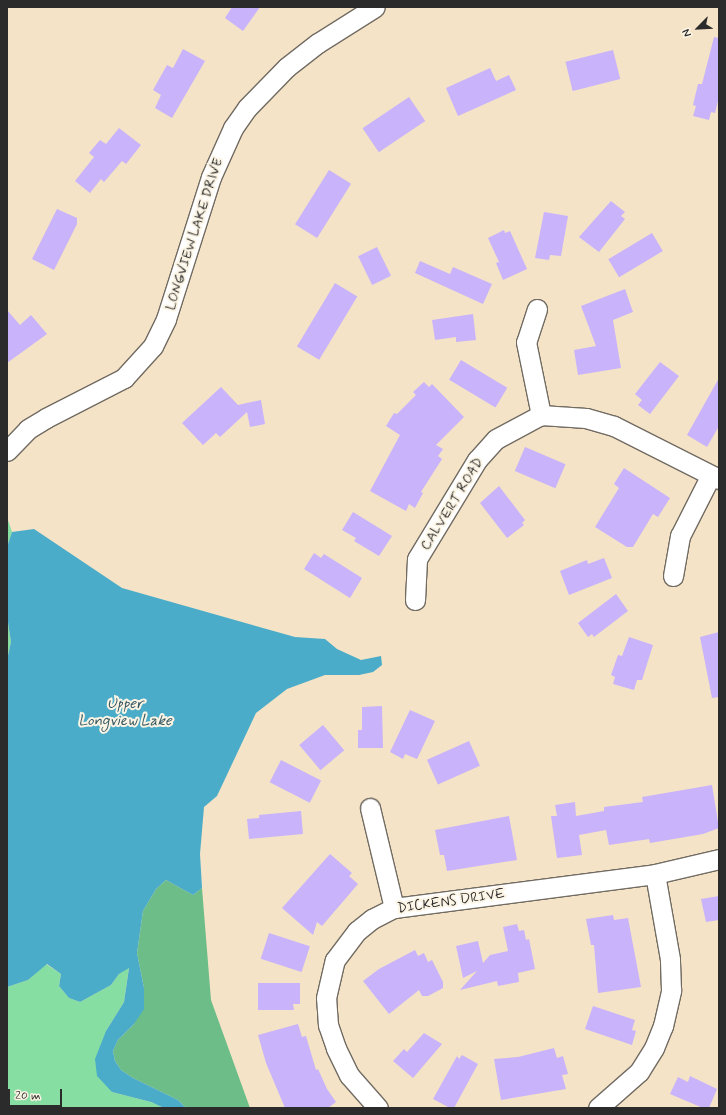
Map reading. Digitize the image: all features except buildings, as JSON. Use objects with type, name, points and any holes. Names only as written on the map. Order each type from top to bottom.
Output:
[{"type":"street","name":"LONGVIEW LAKE DRIVE","points":[[7,451],[34,426],[124,378],[154,346],[166,319],[221,150],[237,123],[261,92],[287,67],[318,43],[374,7]]},
{"type":"street","points":[[537,309],[526,342],[541,415],[586,418],[614,426],[715,477],[680,536],[673,576]]},
{"type":"street","name":"CALVERT ROAD","points":[[415,600],[417,559],[477,460],[496,439],[541,415]]},
{"type":"street","points":[[370,808],[394,908]]},
{"type":"street","name":"DICKENS DRIVE","points":[[378,1108],[349,1075],[336,1048],[328,1025],[326,998],[333,966],[344,945],[372,919],[394,908],[655,874],[719,859]]},
{"type":"street","points":[[598,1108],[639,1072],[654,1048],[663,1026],[671,990],[670,959],[655,874]]},
{"type":"green space","points":[[7,517],[12,532],[7,547]]},
{"type":"green space","points":[[7,616],[11,642],[7,660]]},
{"type":"green space","points":[[166,880],[193,895],[202,888],[211,1000],[250,1108],[186,1108],[178,1100],[133,1078],[121,1070],[115,1061],[113,1051],[118,1040],[134,1024],[144,988],[137,953],[143,911],[156,889]]},
{"type":"green space","points":[[46,964],[61,974],[59,986],[69,998],[80,1002],[111,985],[119,974],[129,967],[124,1002],[106,1031],[112,1092],[151,1102],[164,1108],[7,1108],[7,987],[28,980]]},
{"type":"water","name":"Upper Longview Lake","points":[[34,529],[122,588],[295,637],[325,639],[337,649],[361,660],[381,656],[382,665],[373,672],[359,675],[325,675],[287,689],[256,713],[217,796],[204,807],[200,854],[202,888],[193,895],[166,880],[156,889],[143,911],[137,953],[144,988],[144,1009],[134,1024],[118,1040],[113,1051],[115,1061],[121,1070],[133,1078],[178,1100],[186,1108],[164,1108],[151,1102],[112,1092],[97,1076],[95,1059],[106,1031],[124,1002],[129,968],[119,974],[111,985],[80,1002],[69,998],[59,986],[61,974],[47,964],[28,980],[7,987],[7,660],[11,642],[7,616],[7,547],[12,532]]}]
